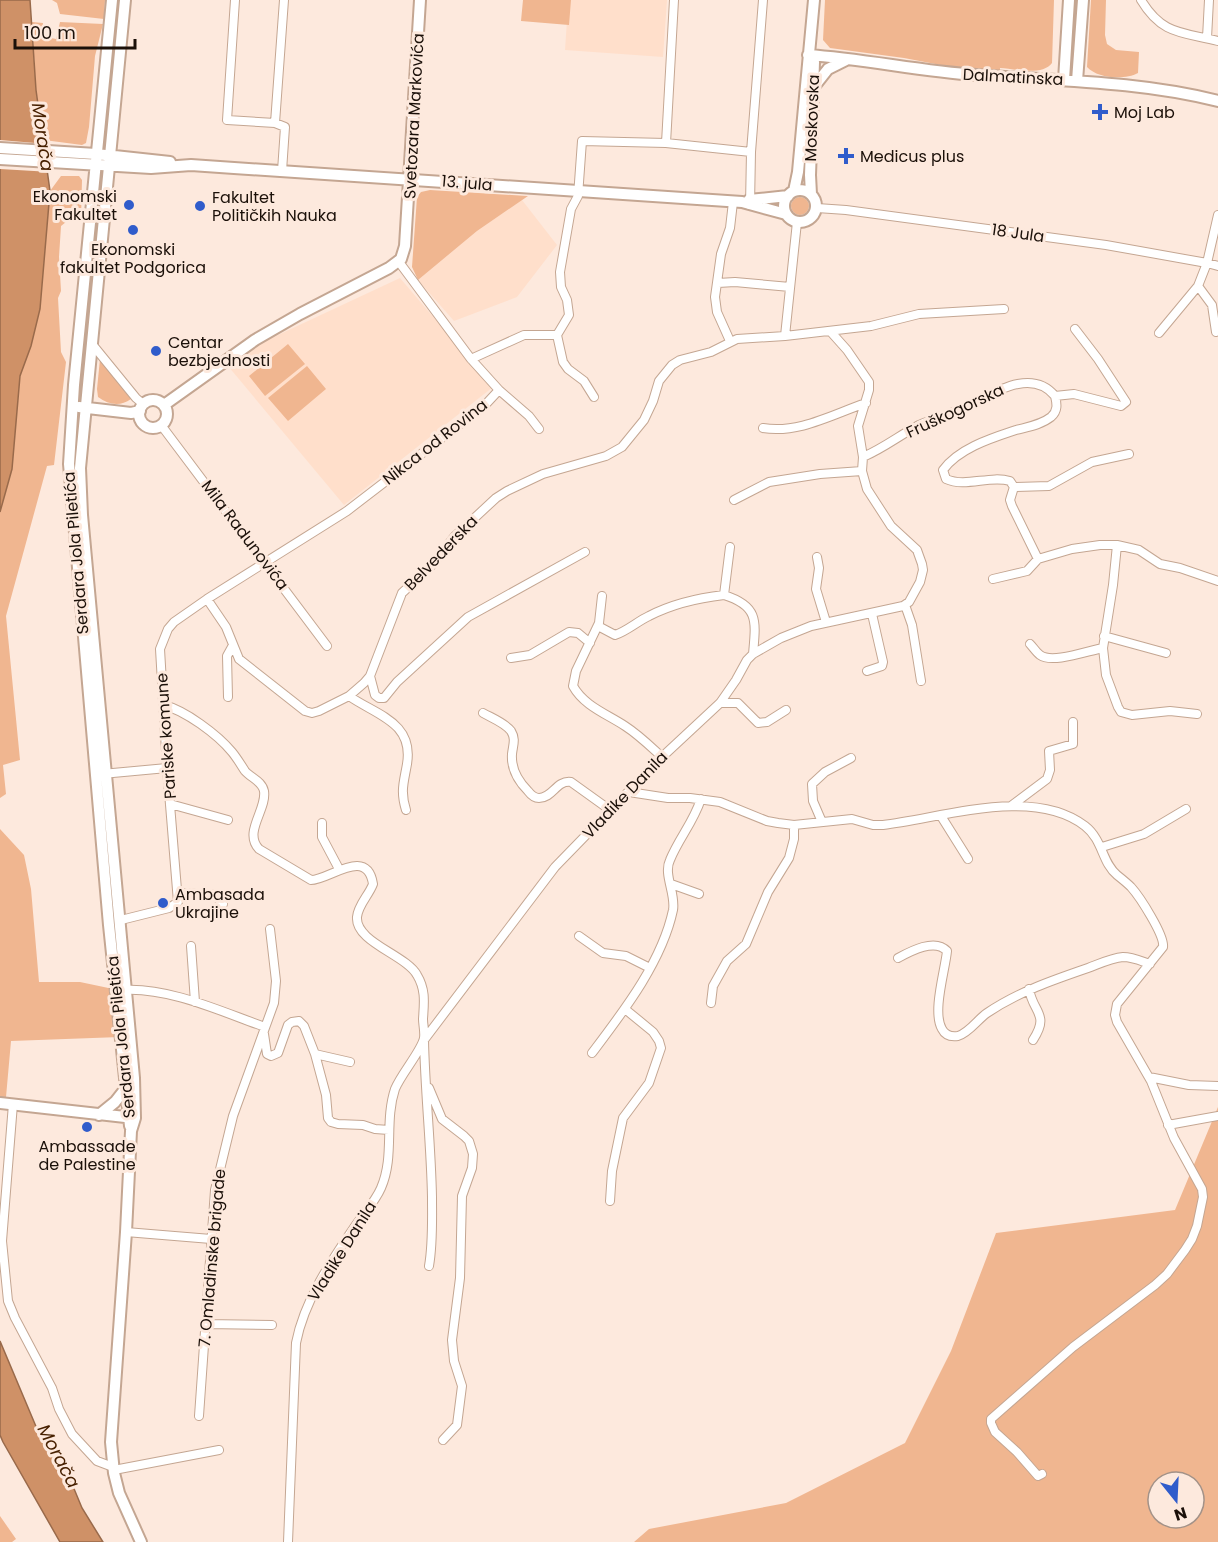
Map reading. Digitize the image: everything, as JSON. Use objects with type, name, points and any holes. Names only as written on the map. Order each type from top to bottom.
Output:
[{"type":"main road","name":"Serdara Jola Piletića","points":[[112,0],[69,464],[101,774],[121,990],[126,1088],[131,1118]]},
{"type":"main road","name":"Serdara Jola Piletića","points":[[124,0],[80,468],[101,774],[118,885],[121,921],[121,990],[134,1078],[126,1232],[111,1430],[113,1468],[122,1501],[141,1542]]},
{"type":"main road","name":"Svetozara Markovića","points":[[399,262],[404,252],[406,231],[420,0]]},
{"type":"main road","name":"Moskovska","points":[[811,194],[813,88],[811,42],[814,0]]},
{"type":"main road","points":[[1064,80],[1069,0]]},
{"type":"main road","points":[[1077,81],[1083,0]]},
{"type":"main road","name":"Moskovska","points":[[791,194],[798,174],[811,55]]},
{"type":"main road","name":"Dalmatinska","points":[[811,55],[851,58],[960,74],[1064,80],[1146,88],[1218,101]]},
{"type":"main road","points":[[813,88],[830,67],[851,58]]},
{"type":"main road","points":[[0,148],[75,158]]},
{"type":"main road","name":"13. jula","points":[[75,158],[410,178],[578,192],[744,202]]},
{"type":"main road","points":[[0,159],[75,158]]},
{"type":"main road","points":[[744,202],[803,190],[815,198],[817,208],[810,219],[797,222],[788,218],[784,205],[791,194]]},
{"type":"main road","points":[[744,202],[786,214]]},
{"type":"main road","points":[[164,405],[255,340],[399,262]]},
{"type":"main road","points":[[73,407],[131,413],[154,400],[164,405]]},
{"type":"main road","points":[[142,407],[140,416],[144,424],[155,428],[167,418],[164,405]]},
{"type":"main road","points":[[99,1114],[115,1102],[126,1088]]},
{"type":"main road","points":[[6,1104],[131,1118]]},
{"type":"street","points":[[235,0],[227,120],[275,123],[285,127],[282,171]]},
{"type":"street","points":[[275,123],[284,0]]},
{"type":"street","points":[[666,143],[674,0]]},
{"type":"street","points":[[763,0],[752,152],[744,202],[730,228],[721,254],[715,297],[717,312],[730,341],[746,337],[785,336],[880,324],[919,314],[1004,309]]},
{"type":"street","points":[[1206,38],[1209,0]]},
{"type":"street","points":[[1143,2],[1161,25],[1218,40]]},
{"type":"street","points":[[594,397],[584,381],[568,369],[563,362],[557,335],[569,315],[567,300],[561,287],[560,272],[571,209],[577,199],[582,141],[666,143],[752,152]]},
{"type":"street","name":"18 Jula","points":[[817,208],[1039,236],[1218,266]]},
{"type":"street","points":[[1159,333],[1198,286],[1207,263],[1218,215]]},
{"type":"street","points":[[785,336],[797,222]]},
{"type":"street","name":"Nikca od Rovina","points":[[266,562],[347,511],[485,405],[499,390],[471,359],[399,262]]},
{"type":"street","points":[[718,283],[735,282],[790,287]]},
{"type":"street","points":[[1198,286],[1212,304],[1216,332]]},
{"type":"street","points":[[1038,559],[1011,506],[1010,500],[1014,487],[1010,480],[949,481],[944,477],[943,470],[956,458],[980,443],[1052,417],[1057,407],[1055,396],[1074,394],[1121,406],[1126,402],[1075,329]]},
{"type":"street","points":[[598,626],[613,634],[619,634],[652,614],[684,602],[724,595],[745,603],[750,609],[754,624],[753,654],[795,632],[826,622],[872,614],[905,605],[920,582],[922,564],[917,550],[891,526],[867,489],[862,471],[863,457],[858,426],[869,390],[866,375],[830,331]]},
{"type":"street","points":[[471,359],[524,335],[557,335]]},
{"type":"street","name":"Belvederska","points":[[207,599],[226,627],[232,647],[239,659],[309,713],[319,711],[349,696],[370,676],[402,593],[433,564],[462,529],[507,490],[543,474],[606,456],[622,447],[644,420],[665,372],[680,360],[711,352],[730,341]]},
{"type":"street","points":[[92,344],[142,407]]},
{"type":"street","name":"Fruškogorska","points":[[863,457],[884,448],[921,424],[965,407],[999,389],[1017,385],[1035,385],[1046,387],[1055,396]]},
{"type":"street","points":[[499,390],[529,416],[539,429]]},
{"type":"street","points":[[763,428],[779,430],[795,428],[866,403]]},
{"type":"street","name":"Mila Radunovića","points":[[161,425],[327,646]]},
{"type":"street","points":[[1014,487],[1049,486],[1092,462],[1129,454]]},
{"type":"street","points":[[734,500],[769,482],[820,474],[862,471]]},
{"type":"street","points":[[1117,545],[1113,585],[1102,648],[1106,675],[1121,712],[1132,716],[1170,711],[1197,714]]},
{"type":"street","points":[[993,579],[1027,571],[1038,559],[1072,549],[1117,545],[1139,550],[1160,564],[1218,581]]},
{"type":"street","points":[[724,595],[730,547]]},
{"type":"street","points":[[370,676],[375,695],[379,698],[386,696],[397,682],[468,617],[585,552]]},
{"type":"street","points":[[817,557],[819,568],[816,589],[826,622]]},
{"type":"street","name":"Pariske komune","points":[[178,893],[160,649],[174,622],[266,562]]},
{"type":"street","points":[[602,596],[598,626],[573,680],[573,686],[576,692],[592,707],[627,727],[662,757]]},
{"type":"street","points":[[905,605],[912,625],[921,681]]},
{"type":"street","points":[[867,671],[882,666],[883,662],[872,614]]},
{"type":"street","points":[[511,658],[530,655],[569,632],[578,633],[590,643]]},
{"type":"street","points":[[1104,636],[1166,653]]},
{"type":"street","points":[[1030,644],[1040,655],[1048,659],[1058,659],[1102,648]]},
{"type":"street","points":[[228,697],[228,656],[232,647]]},
{"type":"street","name":"Vladike Danila","points":[[288,1542],[298,1331],[302,1317],[319,1284],[380,1190],[388,1165],[393,1095],[398,1081],[424,1040],[555,867],[662,757],[720,703],[753,654]]},
{"type":"street","points":[[349,696],[385,717],[404,734],[409,752],[402,787],[406,810]]},
{"type":"street","points":[[720,703],[738,703],[758,723],[767,722],[786,710]]},
{"type":"street","points":[[163,705],[207,729],[231,751],[246,772],[260,783],[264,796],[253,836],[259,849],[311,880],[352,866],[365,869],[370,874],[373,884],[359,911],[358,923],[365,935],[406,963],[418,976],[424,994],[424,1076],[431,1165],[432,1247],[429,1266]]},
{"type":"street","points":[[483,713],[512,732],[513,770],[532,796],[541,798],[560,783],[571,782],[610,810]]},
{"type":"street","points":[[1011,806],[1047,779],[1050,770],[1049,752],[1072,744],[1073,722]]},
{"type":"street","points":[[822,822],[813,801],[812,784],[825,772],[851,758]]},
{"type":"street","points":[[101,774],[167,768]]},
{"type":"street","points":[[628,792],[668,798],[701,799],[727,804],[767,821],[794,825],[852,819],[873,825],[884,825],[1011,806],[1030,806],[1063,813],[1087,827],[1102,847],[1114,873],[1135,892],[1162,937],[1163,947],[1118,1004],[1115,1015],[1120,1028],[1149,1077],[1181,1153],[1202,1189],[1201,1209],[1192,1239],[1167,1274],[1073,1347],[991,1419],[995,1432],[1038,1476],[1042,1474]]},
{"type":"street","points":[[592,1053],[625,1009],[650,968],[673,908],[669,861],[695,817],[701,799]]},
{"type":"street","points":[[170,804],[228,820]]},
{"type":"street","points":[[1102,847],[1144,834],[1186,809]]},
{"type":"street","points":[[941,816],[968,859]]},
{"type":"street","points":[[322,823],[324,844],[339,869]]},
{"type":"street","points":[[711,1003],[713,986],[727,961],[746,944],[768,892],[789,858],[794,839],[794,825]]},
{"type":"street","points":[[671,884],[699,894]]},
{"type":"street","points":[[121,921],[169,908],[178,902],[178,893],[215,895],[224,904]]},
{"type":"street","name":"7. Omladinske brigade","points":[[199,1416],[215,1190],[220,1162],[240,1094],[276,995],[270,929]]},
{"type":"street","points":[[579,936],[603,953],[626,956],[650,968]]},
{"type":"street","points":[[898,958],[935,944],[943,946],[946,951],[939,1007],[940,1023],[947,1035],[957,1036],[964,1033],[986,1014],[1029,989],[1116,958],[1132,958],[1150,964]]},
{"type":"street","points":[[190,946],[195,1002]]},
{"type":"street","points":[[1029,989],[1030,997],[1041,1016],[1039,1031],[1033,1040]]},
{"type":"street","points":[[121,990],[148,990],[195,1002],[264,1030],[266,1051],[271,1056],[278,1053],[288,1025],[299,1021],[304,1026],[315,1054],[326,1095],[328,1118],[338,1124],[363,1125],[389,1130]]},
{"type":"street","points":[[610,1202],[612,1171],[623,1118],[649,1083],[660,1048],[659,1041],[653,1032],[625,1009]]},
{"type":"street","points":[[315,1054],[350,1062]]},
{"type":"street","points":[[424,1076],[438,1112],[448,1124],[464,1136],[473,1154],[462,1196],[460,1278],[452,1340],[462,1386],[457,1425],[443,1440]]},
{"type":"street","points":[[1149,1077],[1189,1085],[1218,1086]]},
{"type":"street","points":[[6,1104],[2,1241],[8,1301],[52,1388],[58,1409],[72,1434],[97,1461],[113,1468],[219,1450]]},
{"type":"street","points":[[1168,1125],[1218,1116]]},
{"type":"street","points":[[126,1232],[211,1239]]},
{"type":"street","points":[[205,1324],[272,1325]]},
{"type":"shaded area","points":[[0,0],[30,0],[36,90],[50,191],[40,309],[31,346],[20,376],[12,469],[0,512]]},
{"type":"shaded area","points":[[52,0],[105,0],[104,19],[60,14],[57,3]]},
{"type":"shaded area","points":[[523,0],[667,0],[663,57],[565,50],[567,20]]},
{"type":"shaded area","points":[[523,0],[571,0],[569,25],[521,21]]},
{"type":"shaded area","points":[[825,0],[1054,0],[1052,63],[1036,71],[1000,68],[1000,72],[967,70],[904,58],[830,48],[823,40]]},
{"type":"shaded area","points":[[1091,0],[1106,0],[1107,44],[1116,50],[1139,52],[1138,73],[1126,77],[1112,77],[1098,74],[1087,67]]},
{"type":"shaded area","points":[[32,22],[43,23],[41,36],[56,39],[60,22],[103,24],[95,56],[89,127],[86,143],[82,145],[44,140],[36,90]]},
{"type":"shaded area","points":[[114,25],[117,26],[106,137]]},
{"type":"shaded area","points":[[61,176],[79,176],[82,180],[81,218],[71,218],[61,226],[59,257],[61,291],[58,298],[61,352],[66,362],[54,465],[47,466],[6,616],[20,760],[3,765],[6,794],[0,798],[0,512],[12,469],[20,376],[31,346],[40,309],[50,191]]},
{"type":"shaded area","points":[[97,189],[99,191],[95,255],[82,385],[80,384],[83,354],[82,327]]},
{"type":"shaded area","points":[[430,190],[528,196],[477,231],[418,280],[412,267],[417,197],[421,192]]},
{"type":"shaded area","points":[[800,197],[806,200],[809,206],[806,212],[800,215],[794,212],[791,206],[794,200]]},
{"type":"shaded area","points":[[522,200],[557,245],[517,297],[454,321],[418,280],[477,231]]},
{"type":"shaded area","points":[[400,278],[493,387],[344,505],[228,366],[244,351]]},
{"type":"shaded area","points":[[288,344],[305,364],[265,396],[249,376]]},
{"type":"shaded area","points":[[100,359],[131,399],[114,404],[98,397]]},
{"type":"shaded area","points":[[307,366],[326,389],[288,421],[268,398]]},
{"type":"shaded area","points":[[0,829],[24,855],[31,889],[39,982],[80,982],[118,990],[120,1037],[11,1041],[6,1097],[0,1097]]},
{"type":"shaded area","points":[[1218,1107],[1218,1542],[634,1542],[649,1529],[786,1503],[905,1443],[951,1351],[996,1233],[1175,1210]]},
{"type":"shaded area","points":[[0,1341],[40,1436],[70,1479],[82,1508],[103,1542],[60,1542],[3,1442],[0,1435]]},
{"type":"shaded area","points":[[0,1516],[16,1539],[12,1542],[0,1542]]},
{"type":"pier","points":[[0,140],[47,144],[51,172],[0,169]]},
{"type":"place","name":"Moj Lab","points":[[1100,112]]},
{"type":"place","name":"Medicus plus","points":[[846,156]]},
{"type":"place","name":"Ekonomski Fakultet","points":[[129,205]]},
{"type":"place","name":"Fakultet Političkih Nauka","points":[[200,206]]},
{"type":"place","name":"Ekonomski fakultet Podgorica","points":[[133,230]]},
{"type":"place","name":"Centar bezbjednosti","points":[[156,351]]},
{"type":"place","name":"Ambasada Ukrajine","points":[[163,903]]},
{"type":"place","name":"Ambassade de Palestine","points":[[87,1127]]},
{"type":"water label","name":"Morača","points":[[43,137]]},
{"type":"water label","name":"Morača","points":[[59,1456]]}]
